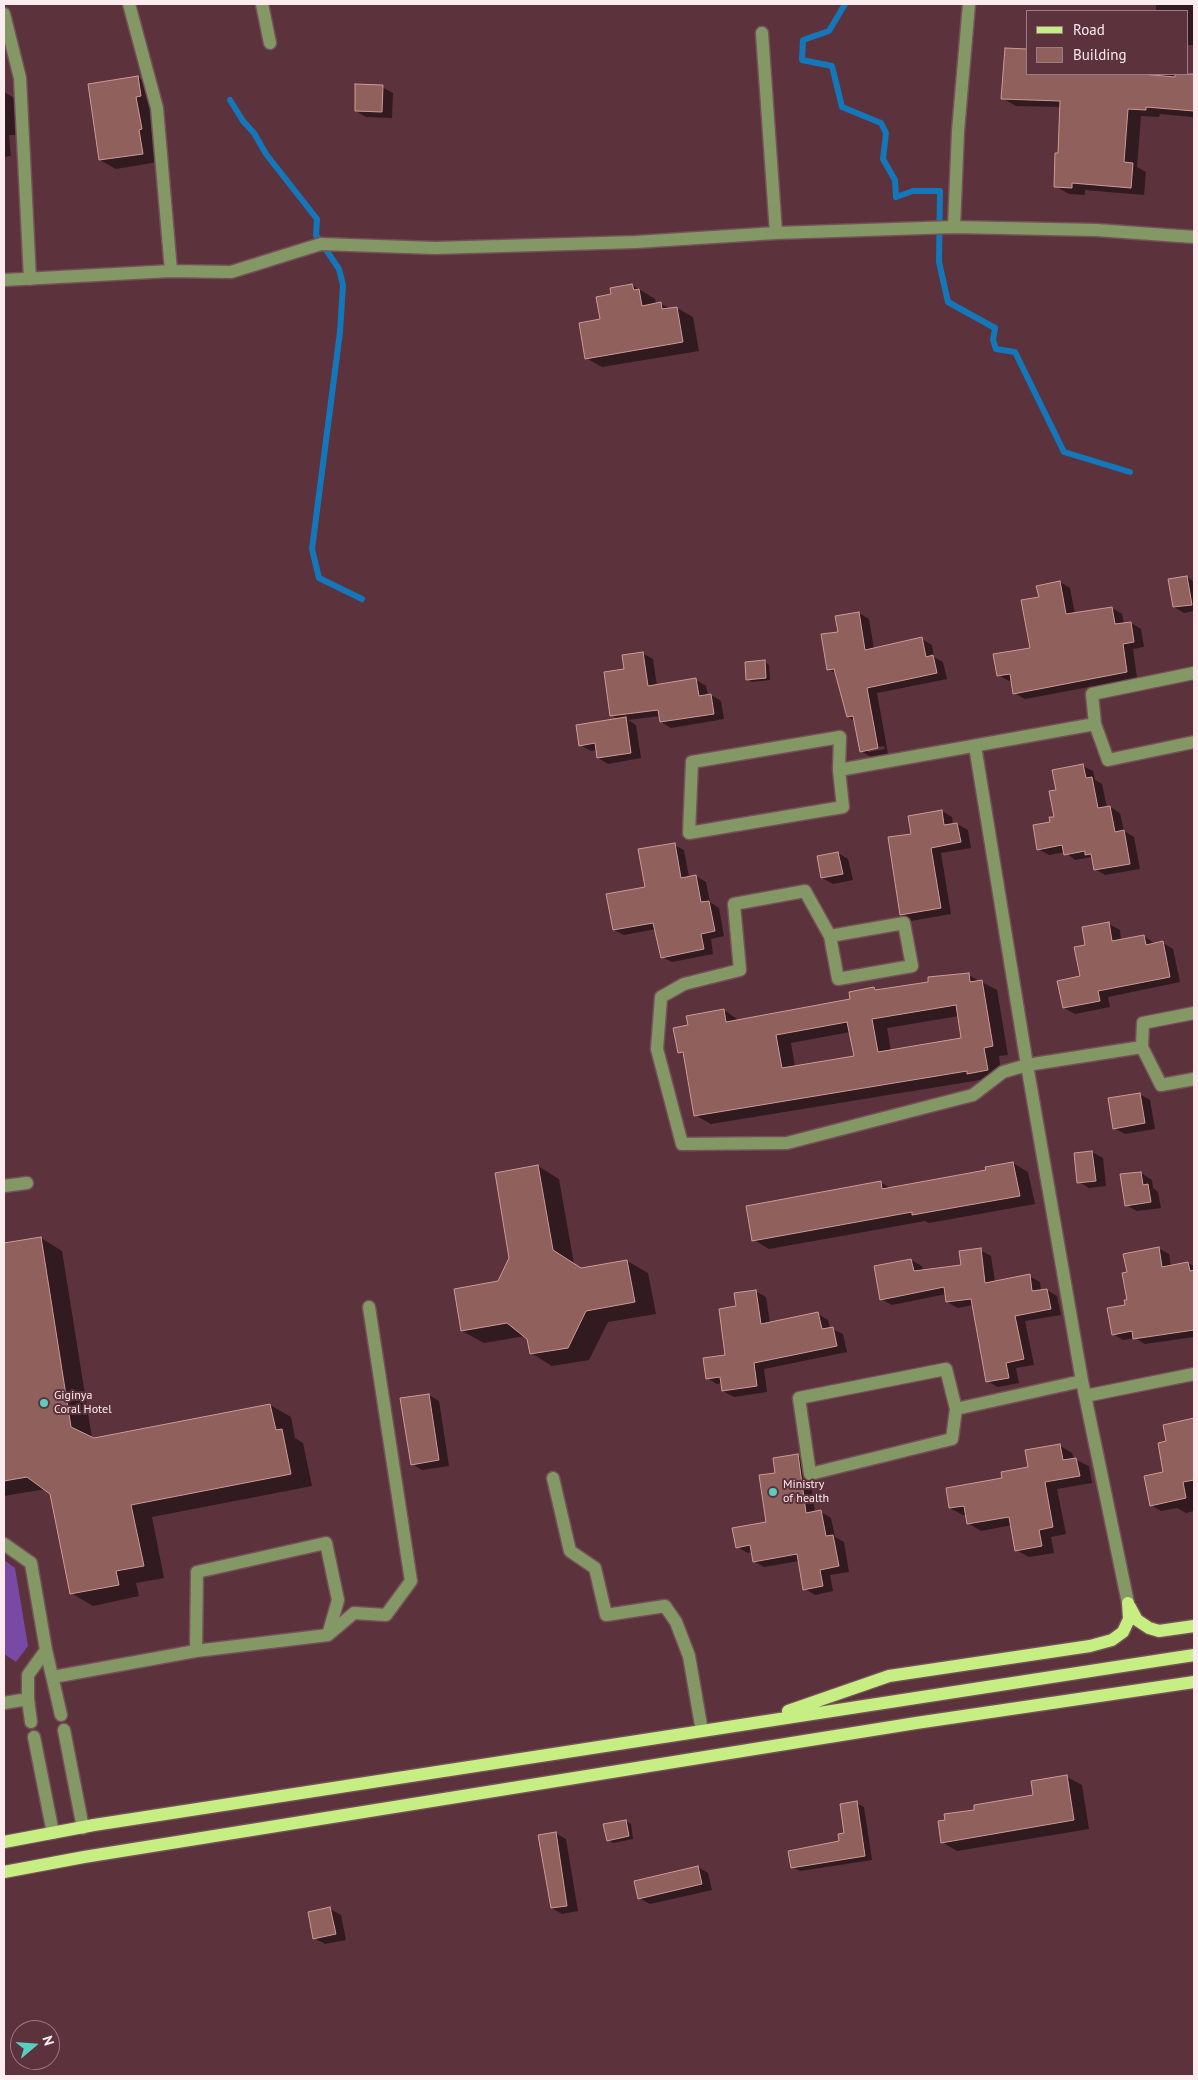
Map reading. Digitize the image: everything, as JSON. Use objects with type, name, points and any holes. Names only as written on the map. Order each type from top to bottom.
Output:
[{"type":"main road","points":[[1128,1602],[1137,1620],[1149,1628],[1159,1630],[1194,1626]]},
{"type":"main road","points":[[757,1722],[889,1676],[1090,1646],[1112,1640],[1123,1632],[1129,1619],[1128,1602]]},
{"type":"main road","points":[[4,1842],[757,1722],[1194,1655]]},
{"type":"main road","points":[[4,1872],[103,1854],[896,1726],[1194,1682]]},
{"type":"street","points":[[132,4],[157,108],[171,272]]},
{"type":"street","points":[[262,4],[270,43]]},
{"type":"street","points":[[954,228],[958,131],[968,4]]},
{"type":"street","points":[[4,14],[20,78],[30,279]]},
{"type":"street","points":[[762,34],[776,233]]},
{"type":"street","points":[[4,280],[171,272],[231,272],[321,244],[435,248],[636,242],[776,233],[954,228],[1096,230],[1194,236]]},
{"type":"street","points":[[1194,673],[1092,694],[1095,724],[1108,760],[1194,742]]},
{"type":"street","points":[[839,770],[1095,724]]},
{"type":"street","points":[[840,736],[839,770],[843,807],[689,833],[692,762],[840,736]]},
{"type":"street","points":[[975,746],[1027,1064],[1082,1381],[1128,1602]]},
{"type":"street","points":[[830,936],[904,923],[912,966],[838,980],[830,936],[805,891],[734,904],[740,970],[684,984],[661,997],[657,1049],[682,1144],[787,1143],[973,1095],[1003,1072],[1027,1064],[1142,1047]]},
{"type":"street","points":[[1194,1013],[1143,1023],[1142,1047],[1161,1085],[1194,1079]]},
{"type":"street","points":[[4,1186],[27,1183]]},
{"type":"street","points":[[53,1677],[196,1651],[328,1635],[354,1613],[386,1615],[411,1581],[369,1307]]},
{"type":"street","points":[[946,1369],[956,1409],[952,1439],[810,1474],[799,1398],[946,1369]]},
{"type":"street","points":[[1085,1396],[1194,1374]]},
{"type":"street","points":[[956,1409],[1082,1381]]},
{"type":"street","points":[[553,1478],[570,1551],[595,1568],[606,1615],[665,1606],[676,1622],[689,1656],[702,1731]]},
{"type":"street","points":[[4,1544],[31,1563],[46,1650],[62,1715]]},
{"type":"street","points":[[196,1651],[197,1572],[326,1544],[338,1600],[328,1635]]},
{"type":"street","points":[[31,1722],[28,1699],[28,1674],[46,1650]]},
{"type":"street","points":[[4,1703],[28,1699]]},
{"type":"street","points":[[64,1730],[83,1828]]},
{"type":"street","points":[[34,1737],[53,1833]]},
{"type":"shaded area","points":[[4,1560],[15,1568],[28,1646],[16,1662],[4,1654]]},
{"type":"building","points":[[1005,48],[1026,49],[1026,75],[1152,75],[1175,77],[1175,75],[1194,74],[1194,111],[1146,107],[1146,110],[1128,109],[1124,162],[1133,163],[1131,188],[1072,183],[1072,188],[1054,187],[1055,153],[1058,153],[1060,101],[1001,99]]},
{"type":"building","points":[[138,76],[141,96],[136,97],[142,129],[139,130],[143,154],[99,160],[88,84]]},
{"type":"building","points":[[355,84],[383,85],[382,112],[355,111]]},
{"type":"building","points":[[632,284],[634,290],[639,289],[642,306],[661,302],[662,309],[677,307],[683,342],[585,359],[579,323],[600,319],[596,297],[611,294],[610,288]]},
{"type":"building","points":[[1187,576],[1192,605],[1173,607],[1168,579]]},
{"type":"building","points":[[1060,581],[1066,614],[1112,607],[1115,624],[1131,622],[1134,642],[1123,644],[1127,672],[1013,694],[1010,674],[997,676],[993,654],[1030,648],[1021,600],[1039,597],[1036,586]]},
{"type":"building","points":[[859,612],[865,650],[922,637],[926,657],[933,655],[937,673],[867,688],[878,748],[860,752],[853,716],[847,717],[834,669],[827,670],[821,634],[838,632],[835,616]]},
{"type":"building","points":[[643,652],[648,686],[696,678],[699,696],[711,694],[714,714],[660,722],[658,710],[610,716],[604,672],[624,669],[622,655]]},
{"type":"building","points":[[765,660],[766,678],[746,680],[745,662]]},
{"type":"building","points":[[626,717],[631,753],[597,758],[595,743],[579,746],[576,725]]},
{"type":"building","points":[[1083,764],[1086,778],[1092,777],[1098,808],[1110,806],[1115,832],[1124,830],[1130,864],[1094,870],[1091,854],[1085,855],[1085,851],[1064,855],[1062,845],[1037,850],[1033,825],[1050,822],[1049,817],[1054,817],[1049,791],[1056,790],[1052,770]]},
{"type":"building","points":[[942,810],[944,825],[957,823],[961,842],[931,848],[941,908],[900,915],[888,837],[911,834],[908,816]]},
{"type":"building","points":[[675,843],[681,878],[696,875],[701,902],[709,901],[715,931],[701,934],[704,949],[661,958],[653,923],[613,930],[606,894],[645,887],[638,849]]},
{"type":"building","points":[[838,852],[843,874],[821,878],[817,856]]},
{"type":"building","points":[[1109,922],[1112,941],[1144,935],[1146,945],[1163,941],[1170,977],[1098,991],[1100,1001],[1063,1008],[1057,981],[1080,976],[1074,947],[1085,945],[1082,927]]},
{"type":"building","points":[[969,973],[970,982],[982,980],[993,1046],[984,1048],[988,1070],[967,1074],[967,1071],[694,1116],[683,1052],[678,1053],[673,1028],[688,1025],[686,1016],[724,1009],[726,1022],[850,999],[849,992],[874,987],[875,990],[928,982],[928,977]],"holes":[[[956,1005],[961,1038],[878,1052],[872,1019]],[[847,1022],[854,1056],[782,1068],[776,1035]]]},
{"type":"building","points":[[1140,1093],[1145,1123],[1113,1129],[1108,1098]]},
{"type":"building","points":[[1092,1151],[1096,1181],[1077,1183],[1074,1153]]},
{"type":"building","points":[[1013,1162],[1020,1196],[912,1215],[912,1212],[752,1241],[746,1206],[881,1181],[882,1189],[986,1170],[985,1167]]},
{"type":"building","points":[[538,1165],[553,1250],[581,1268],[627,1260],[635,1302],[586,1311],[568,1348],[530,1354],[527,1339],[507,1323],[461,1331],[454,1289],[498,1281],[509,1258],[495,1173]]},
{"type":"building","points":[[1141,1172],[1143,1185],[1148,1184],[1151,1202],[1125,1206],[1120,1174]]},
{"type":"building","points":[[41,1237],[71,1427],[94,1438],[270,1404],[276,1430],[282,1429],[291,1474],[131,1505],[144,1566],[116,1571],[119,1585],[70,1594],[50,1494],[27,1477],[4,1481],[4,1243]]},
{"type":"building","points":[[1159,1247],[1162,1267],[1188,1262],[1190,1271],[1194,1270],[1194,1330],[1133,1339],[1132,1331],[1112,1335],[1107,1308],[1125,1305],[1124,1300],[1127,1300],[1122,1273],[1127,1272],[1123,1254]]},
{"type":"building","points":[[981,1248],[985,1283],[1030,1274],[1032,1291],[1047,1289],[1051,1309],[1015,1316],[1024,1359],[1006,1363],[1009,1378],[986,1382],[971,1299],[946,1302],[944,1287],[880,1300],[874,1266],[911,1259],[914,1271],[961,1265],[959,1251]]},
{"type":"building","points":[[756,1290],[761,1324],[818,1312],[822,1329],[833,1327],[837,1346],[754,1363],[757,1386],[722,1391],[720,1377],[706,1379],[703,1358],[725,1355],[719,1309],[736,1306],[734,1293]]},
{"type":"building","points":[[429,1394],[439,1460],[411,1465],[400,1398]]},
{"type":"building","points":[[1194,1418],[1194,1480],[1183,1482],[1186,1498],[1150,1506],[1144,1476],[1163,1472],[1158,1443],[1166,1441],[1163,1425]]},
{"type":"building","points":[[1060,1444],[1063,1460],[1076,1458],[1080,1476],[1045,1482],[1053,1527],[1039,1530],[1042,1546],[1015,1551],[1009,1517],[967,1524],[964,1506],[949,1508],[946,1488],[1002,1478],[1001,1472],[1028,1467],[1025,1450]]},
{"type":"building","points":[[798,1454],[806,1513],[821,1510],[826,1536],[833,1535],[839,1566],[820,1570],[823,1586],[803,1590],[797,1554],[753,1562],[750,1545],[736,1548],[732,1528],[766,1522],[759,1475],[775,1473],[773,1458]]},
{"type":"building","points":[[1067,1775],[1074,1820],[941,1843],[938,1821],[945,1820],[944,1814],[974,1810],[974,1805],[1033,1795],[1031,1781]]},
{"type":"building","points":[[857,1801],[865,1856],[791,1868],[788,1851],[839,1841],[838,1834],[844,1833],[840,1804]]},
{"type":"building","points":[[626,1820],[629,1836],[607,1841],[603,1824]]},
{"type":"building","points":[[556,1832],[567,1906],[551,1908],[538,1835]]},
{"type":"building","points":[[698,1866],[702,1884],[638,1899],[634,1881]]},
{"type":"building","points":[[330,1907],[336,1934],[313,1939],[308,1912]]},
{"type":"waterway","points":[[845,4],[829,31],[803,40],[802,60],[832,66],[842,107],[881,123],[886,133],[883,159],[895,180],[896,197],[913,191],[940,191],[939,262],[948,302],[995,328],[993,340],[996,349],[1015,352],[1064,452],[1130,472]]},
{"type":"waterway","points":[[230,100],[243,121],[254,133],[266,154],[317,219],[316,235],[339,269],[343,285],[340,332],[312,549],[319,578],[362,599]]},
{"type":"place","name":"Giginya Coral Hotel","points":[[44,1403]]},
{"type":"place","name":"Ministry of health","points":[[773,1492]]}]
